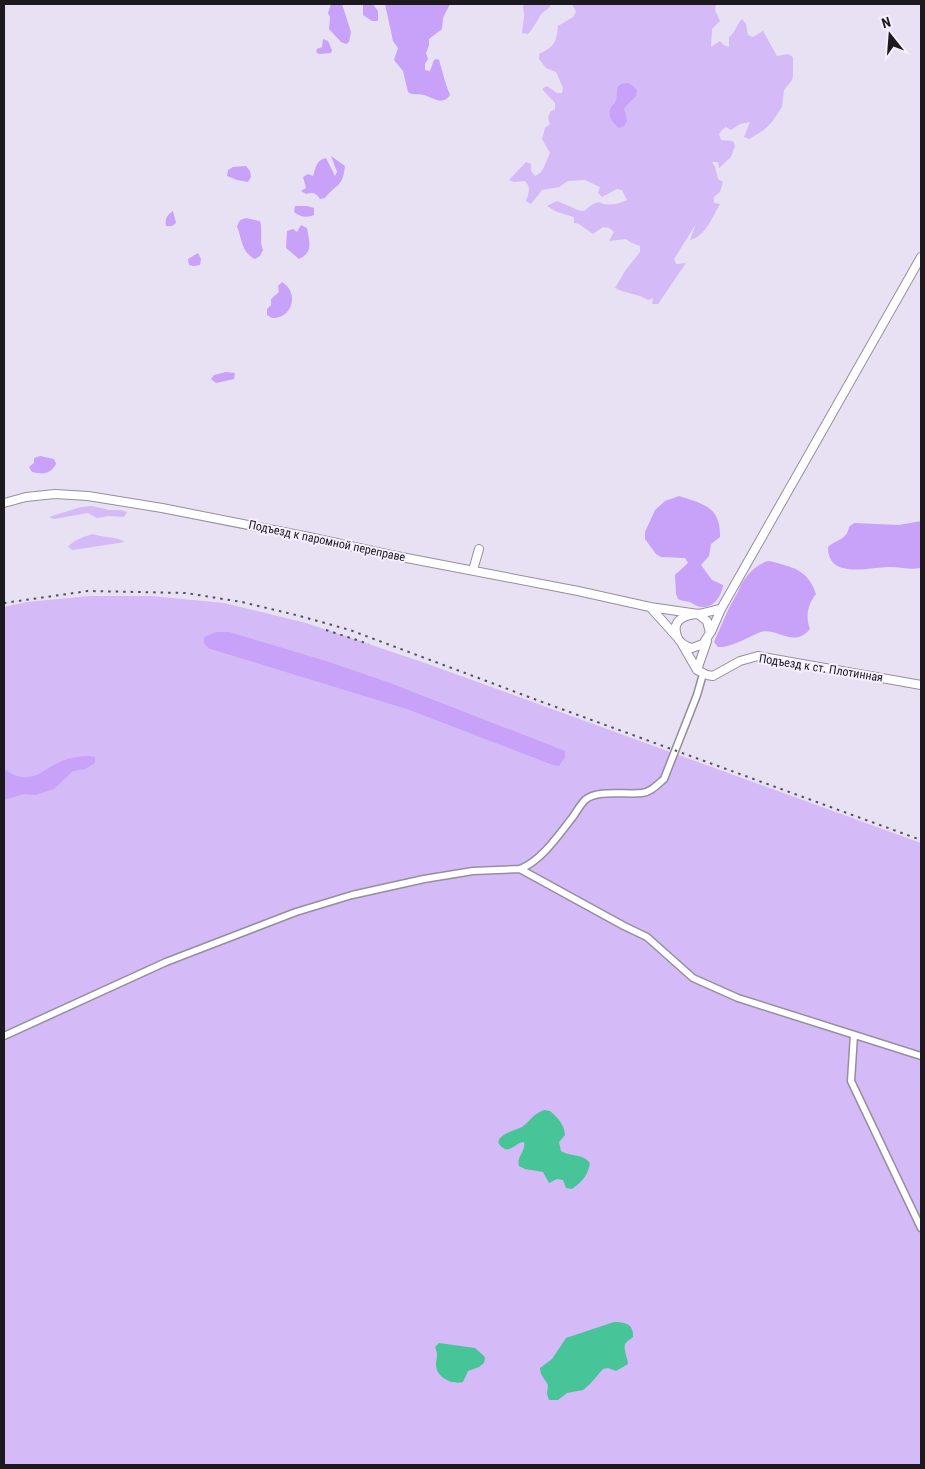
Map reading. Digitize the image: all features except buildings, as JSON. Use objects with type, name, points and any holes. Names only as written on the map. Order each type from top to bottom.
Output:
[{"type":"street","points":[[721,609],[698,614],[691,613],[680,619],[676,631],[679,640],[692,648],[704,644],[721,609],[921,257]]},
{"type":"street","name":"Подъезд к паромной переправе","points":[[4,503],[26,497],[55,494],[88,496],[162,508],[650,607],[698,614]]},
{"type":"street","points":[[473,570],[479,549]]},
{"type":"street","points":[[650,607],[679,640],[700,672]]},
{"type":"street","points":[[4,1036],[166,962],[296,912],[352,895],[424,879],[473,871],[520,869],[526,866],[539,857],[562,831],[586,799],[598,795],[642,793],[654,788],[664,779],[696,695],[709,636],[708,621],[698,614]]},
{"type":"street","name":"Подъезд к ст. Плотинная","points":[[700,672],[713,676],[740,660],[758,656],[921,685]]},
{"type":"street","points":[[520,869],[647,937],[692,978],[738,998],[921,1056]]},
{"type":"street","points":[[854,1035],[851,1082],[921,1228]]},
{"type":"shaded area","points":[[331,4],[342,4],[351,32],[349,42],[346,44],[341,42],[329,29],[330,17],[328,13]]},
{"type":"shaded area","points":[[363,4],[373,4],[378,11],[378,21],[372,21],[363,15]]},
{"type":"shaded area","points":[[385,4],[450,4],[443,18],[442,29],[429,39],[426,53],[428,59],[425,64],[425,70],[430,71],[434,60],[439,60],[450,95],[444,100],[441,101],[408,92],[403,71],[394,60],[398,48],[393,41]]},
{"type":"shaded area","points":[[510,4],[551,4],[541,14],[528,34],[522,33],[523,5]]},
{"type":"shaded area","points":[[572,4],[716,4],[715,10],[720,21],[712,29],[711,47],[720,41],[729,47],[729,37],[742,19],[746,24],[748,35],[753,37],[763,31],[777,56],[788,54],[793,57],[792,80],[784,90],[782,107],[772,122],[764,130],[749,139],[744,137],[750,122],[740,124],[731,130],[726,127],[719,134],[721,140],[733,141],[735,146],[731,157],[719,168],[718,162],[712,162],[718,179],[723,182],[720,192],[714,197],[714,203],[720,204],[700,235],[690,240],[696,224],[674,259],[676,264],[686,263],[658,304],[652,304],[653,298],[648,300],[615,288],[640,252],[640,246],[626,239],[609,241],[614,232],[609,228],[603,227],[593,234],[579,224],[574,223],[574,217],[557,212],[547,206],[557,201],[584,211],[599,202],[613,204],[627,200],[622,190],[617,189],[602,197],[598,193],[600,187],[585,180],[568,181],[559,187],[542,190],[531,204],[526,201],[529,190],[525,181],[514,182],[509,180],[526,162],[531,164],[531,171],[535,176],[540,173],[550,153],[542,139],[545,128],[550,124],[548,118],[550,112],[555,109],[555,103],[542,89],[547,86],[557,93],[562,93],[563,88],[556,72],[546,68],[539,59],[539,54],[554,43],[558,26],[573,17],[576,12]]},
{"type":"shaded area","points":[[323,39],[328,41],[332,50],[331,53],[319,54],[316,52],[317,49],[322,47]]},
{"type":"shaded area","points":[[628,83],[637,90],[636,96],[624,108],[627,121],[624,126],[619,128],[611,119],[610,110],[615,104],[618,86]]},
{"type":"shaded area","points":[[331,156],[345,166],[341,182],[325,198],[320,199],[317,195],[306,194],[301,191],[306,188],[303,177],[308,174],[313,176],[320,160],[326,158],[335,176],[337,172]]},
{"type":"shaded area","points":[[246,166],[250,171],[251,177],[248,182],[227,176],[228,170],[233,167]]},
{"type":"shaded area","points":[[295,206],[314,208],[314,215],[301,216],[294,212]]},
{"type":"shaded area","points":[[173,211],[176,223],[172,226],[166,226],[167,217]]},
{"type":"shaded area","points":[[246,218],[260,221],[261,225],[263,250],[260,256],[255,259],[244,249],[237,226],[240,220]]},
{"type":"shaded area","points":[[301,225],[307,228],[309,250],[299,259],[286,248],[287,231],[293,229],[297,232]]},
{"type":"shaded area","points":[[198,253],[201,259],[200,265],[189,265],[188,259]]},
{"type":"shaded area","points":[[282,282],[291,292],[291,304],[285,314],[272,318],[267,315],[267,309],[271,305],[271,299],[279,292],[278,286]]},
{"type":"shaded area","points":[[226,372],[235,373],[234,379],[216,383],[211,379],[214,375]]},
{"type":"shaded area","points":[[40,456],[54,459],[56,464],[49,472],[32,472],[29,467],[34,463],[34,458]]},
{"type":"shaded area","points":[[679,496],[708,508],[714,513],[719,527],[720,537],[711,544],[709,556],[701,565],[712,580],[723,585],[717,600],[706,607],[678,599],[675,575],[688,563],[685,558],[661,557],[656,554],[645,539],[645,532],[655,510],[665,501]]},
{"type":"shaded area","points":[[92,506],[127,512],[124,517],[108,516],[97,518],[88,513],[54,519],[49,517],[81,507]]},
{"type":"shaded area","points":[[921,521],[921,568],[842,568],[835,564],[830,557],[828,547],[844,537],[849,527],[854,523],[899,525]]},
{"type":"shaded area","points":[[93,534],[125,542],[73,550],[68,547],[76,540]]},
{"type":"shaded area","points":[[769,561],[792,567],[809,579],[816,594],[808,611],[810,629],[804,635],[797,637],[765,631],[733,644],[718,647],[714,642],[743,582],[750,572],[764,562]]},
{"type":"shaded area","points":[[90,596],[151,596],[224,603],[306,623],[425,663],[921,843],[921,1465],[4,1465],[4,607],[27,602]]},
{"type":"shaded area","points":[[216,632],[229,632],[326,661],[390,683],[565,751],[565,757],[559,766],[553,765],[407,709],[208,648],[204,643],[204,637]]},
{"type":"shaded area","points":[[89,756],[95,757],[95,763],[85,769],[73,771],[54,789],[36,795],[24,794],[4,800],[4,769],[17,776],[27,777],[37,775],[65,760]]},
{"type":"shaded area","points":[[544,1110],[550,1111],[563,1128],[565,1135],[559,1142],[561,1151],[580,1156],[590,1163],[584,1178],[572,1189],[566,1188],[563,1180],[557,1179],[549,1183],[543,1172],[519,1166],[518,1163],[524,1148],[524,1142],[508,1149],[503,1148],[499,1144],[501,1137],[522,1127],[536,1114]]},
{"type":"shaded area","points":[[614,1322],[625,1323],[632,1329],[633,1337],[625,1345],[628,1364],[616,1371],[608,1368],[603,1369],[583,1390],[567,1393],[558,1400],[549,1400],[547,1394],[548,1385],[541,1374],[540,1368],[552,1359],[566,1338]]},
{"type":"shaded area","points":[[439,1343],[475,1348],[485,1357],[484,1363],[468,1371],[463,1382],[449,1381],[441,1376],[436,1368],[437,1354],[435,1347]]},
{"type":"railway","points":[[4,603],[88,591],[186,593],[242,602],[296,615],[350,630],[921,840]]},
{"type":"railway","points":[[326,630],[369,644]]}]
